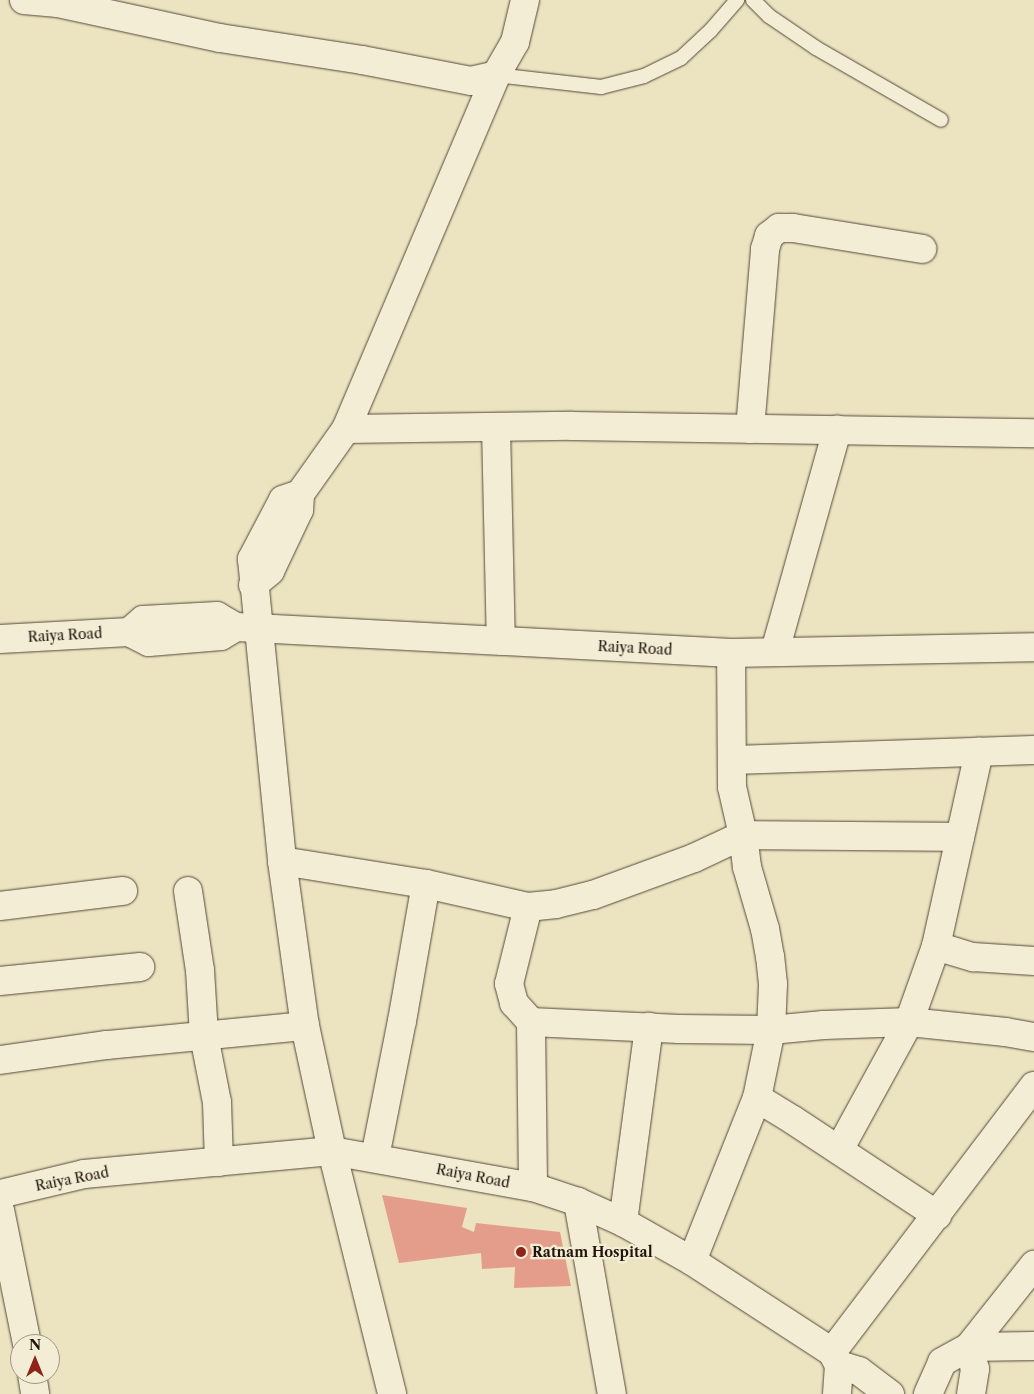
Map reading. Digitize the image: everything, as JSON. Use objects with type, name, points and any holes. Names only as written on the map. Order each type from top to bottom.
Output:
[{"type":"street","points":[[24,0],[58,3],[220,38],[362,60],[441,77],[471,81],[496,74]]},
{"type":"street","points":[[392,1394],[332,1151],[305,1026],[247,628],[253,585],[270,571],[299,510],[300,494],[346,429],[496,74],[515,42],[525,0]]},
{"type":"street","points":[[750,429],[765,249],[769,236],[778,228],[793,228],[922,249]]},
{"type":"street","points":[[346,429],[496,426],[1034,433]]},
{"type":"street","points":[[496,426],[501,641]]},
{"type":"street","points":[[776,651],[837,430]]},
{"type":"street","name":"Raiya Road","points":[[0,639],[130,632],[143,620],[217,616],[247,628],[731,653],[1034,647]]},
{"type":"street","points":[[692,1260],[757,1098],[771,1030],[773,984],[770,957],[765,929],[747,866],[743,835],[732,787],[731,653]]},
{"type":"street","points":[[733,760],[1034,750]]},
{"type":"street","points":[[839,1150],[909,1022],[936,946],[980,752]]},
{"type":"street","points":[[282,861],[426,884],[528,907],[556,904],[593,895],[694,858],[743,835],[960,837]]},
{"type":"street","points":[[375,1157],[402,1021],[426,884]]},
{"type":"street","points":[[0,906],[123,891]]},
{"type":"street","points":[[188,891],[200,970],[204,1036],[217,1102],[219,1162]]},
{"type":"street","points":[[528,907],[509,984],[514,1003],[531,1022],[533,1187]]},
{"type":"street","points":[[936,946],[973,957],[1034,961]]},
{"type":"street","points":[[0,982],[140,967]]},
{"type":"street","points":[[531,1022],[771,1030],[824,1025],[909,1022],[1005,1032],[1034,1037]]},
{"type":"street","points":[[0,1060],[107,1045],[305,1026]]},
{"type":"street","points":[[623,1222],[649,1027]]},
{"type":"street","points":[[838,1394],[835,1359],[937,1215],[1034,1086]]},
{"type":"street","points":[[757,1098],[937,1215]]},
{"type":"street","name":"Raiya Road","points":[[0,1194],[84,1174],[332,1151],[375,1157],[533,1187],[578,1202],[623,1222],[692,1260],[835,1359],[859,1370],[890,1394]]},
{"type":"street","points":[[578,1202],[612,1394]]},
{"type":"street","points":[[0,1210],[25,1334]]},
{"type":"street","points":[[928,1394],[942,1362],[969,1347],[1034,1266]]},
{"type":"street","points":[[969,1347],[1034,1346]]},
{"type":"street","points":[[969,1347],[974,1369],[971,1394]]},
{"type":"lane","points":[[496,74],[602,87],[644,76],[681,58],[711,30],[736,0]]},
{"type":"lane","points":[[753,0],[769,16],[816,48],[941,120]]},
{"type":"building","points":[[382,1195],[467,1208],[462,1227],[474,1232],[476,1223],[560,1232],[571,1286],[514,1288],[515,1267],[482,1269],[481,1253],[399,1263]]},
{"type":"place","name":"Ratnam Hospital","points":[[521,1252]]}]
